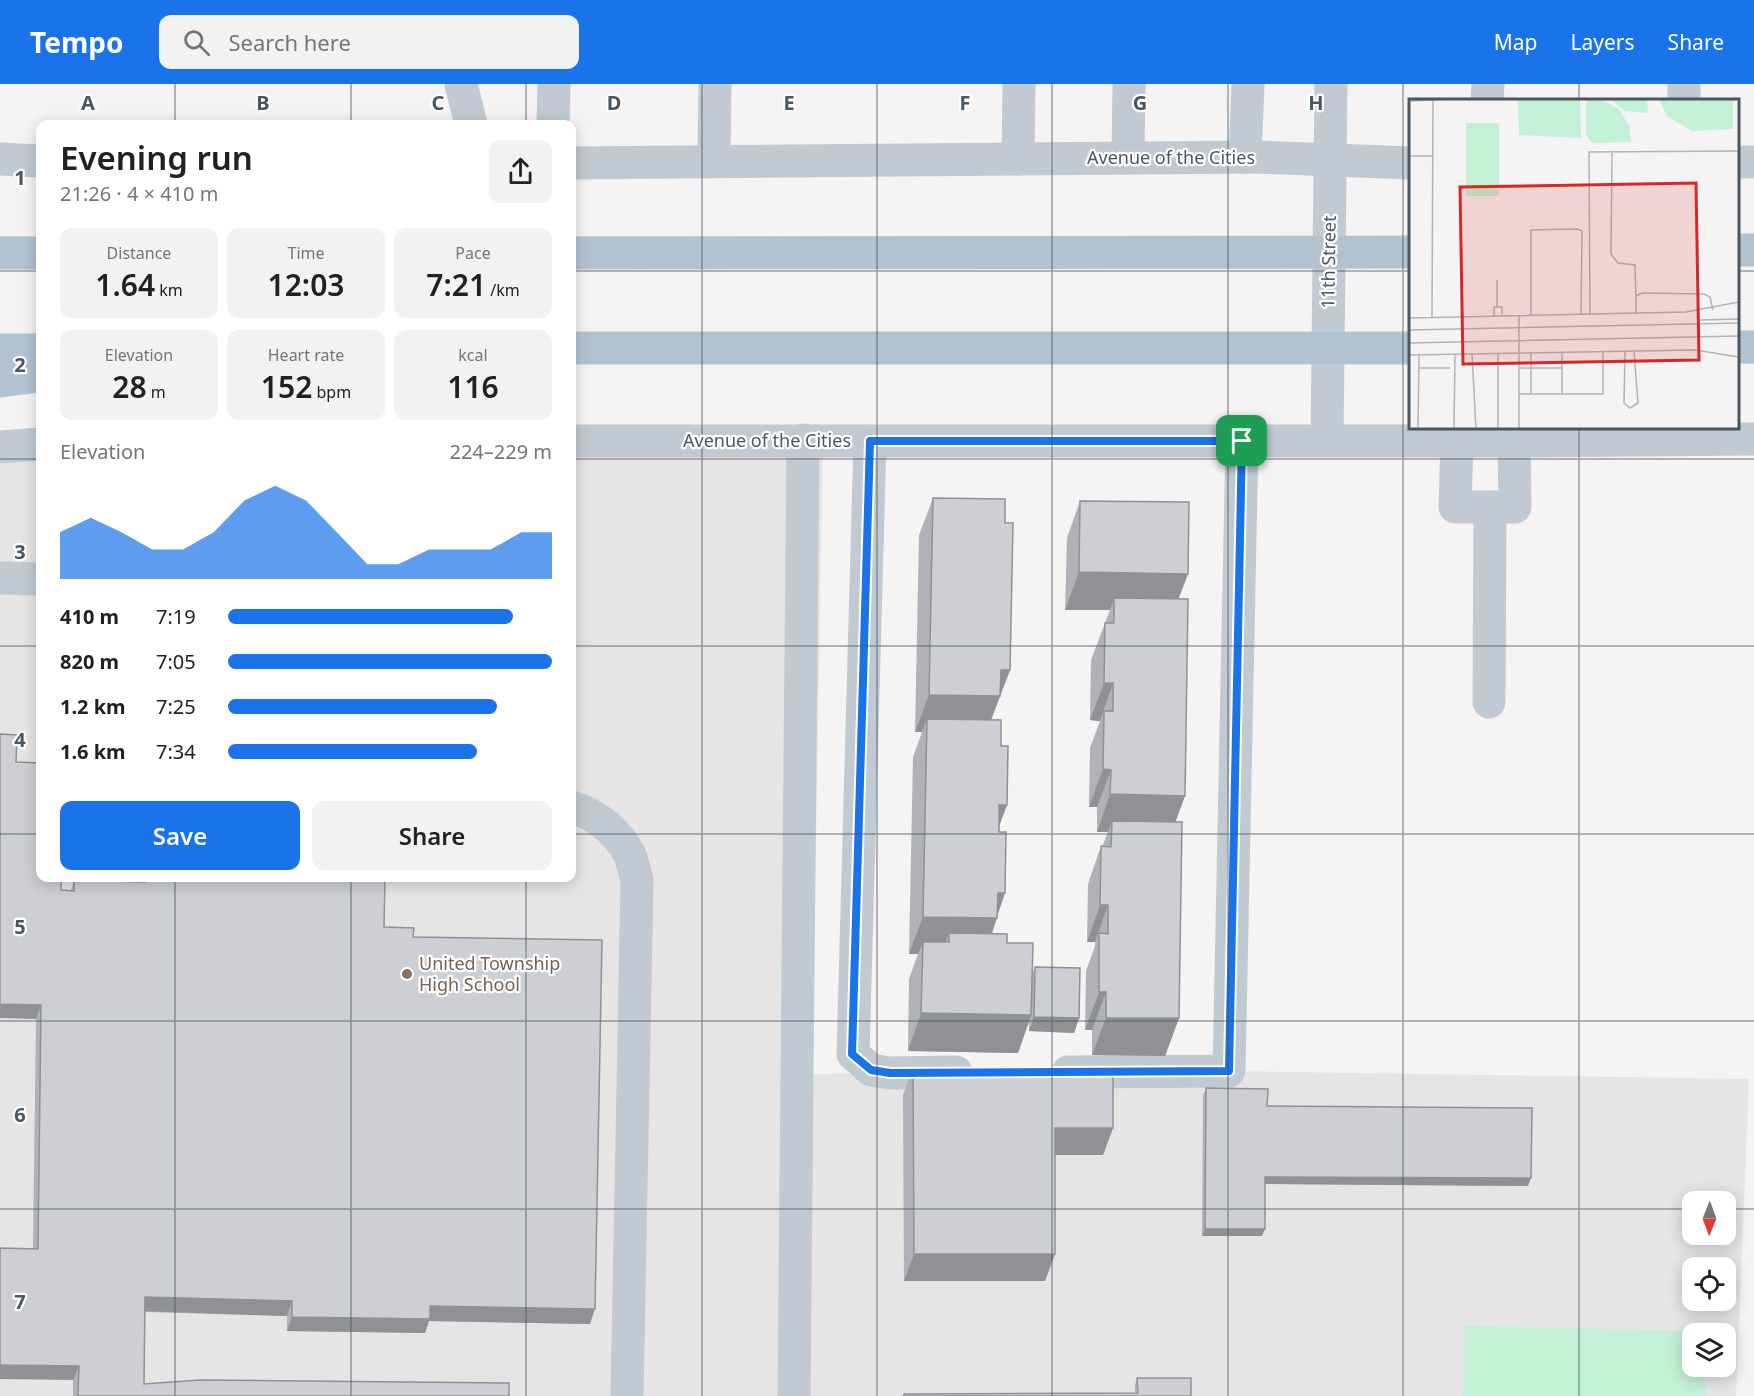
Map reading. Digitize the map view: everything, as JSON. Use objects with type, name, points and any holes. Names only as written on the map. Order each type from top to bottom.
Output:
[{"type":"main road","points":[[576,253],[1409,252]]},
{"type":"main road","points":[[576,348],[1409,348]]},
{"type":"main road","points":[[0,351],[36,350]]},
{"type":"main road","points":[[0,381],[36,376]]},
{"type":"street","points":[[461,84],[470,120]]},
{"type":"street","points":[[553,120],[554,84]]},
{"type":"street","points":[[714,161],[715,84]]},
{"type":"street","points":[[1018,159],[1019,84]]},
{"type":"street","points":[[1128,158],[1129,84]]},
{"type":"street","points":[[1245,158],[1248,84]]},
{"type":"street","name":"11th Street","points":[[1327,440],[1331,84]]},
{"type":"street","points":[[1487,99],[1488,84]]},
{"type":"street","name":"Avenue of the Cities","points":[[576,163],[1245,158],[1409,163]]},
{"type":"street","points":[[0,159],[36,161]]},
{"type":"street","name":"Avenue of the Cities","points":[[576,441],[1754,439]]},
{"type":"street","points":[[794,1396],[803,441]]},
{"type":"street","points":[[870,441],[852,1054],[871,1070],[890,1073],[988,1072]]},
{"type":"street","points":[[1034,1072],[1229,1071],[1242,441]]},
{"type":"street","points":[[1457,441],[1455,507],[1515,507],[1514,441]]},
{"type":"street","points":[[0,447],[36,444]]},
{"type":"street","points":[[1489,702],[1490,507]]},
{"type":"street","points":[[0,578],[36,579]]},
{"type":"street","points":[[576,808],[588,812],[611,830],[629,854],[637,880],[627,1396]]},
{"type":"shaded area","name":"United Township High School","points":[[576,441],[823,441],[812,1074],[1229,1071],[1749,1079],[1736,1396],[0,1396],[0,447],[36,444],[36,882],[576,882]]},
{"type":"green space","points":[[1465,1326],[1682,1331],[1682,1377],[1705,1377],[1705,1396],[1463,1396]]},
{"type":"building","points":[[933,498],[1005,499],[1005,523],[1013,523],[1010,670],[1001,670],[1000,696],[929,695]]},
{"type":"building","points":[[1080,501],[1189,502],[1188,574],[1079,572]]},
{"type":"building","points":[[1114,598],[1188,599],[1185,796],[1110,794],[1111,770],[1103,769],[1104,711],[1113,711],[1113,683],[1104,683],[1105,623],[1114,623]]},
{"type":"building","points":[[927,719],[1001,720],[1001,746],[1008,746],[1007,805],[999,805],[999,832],[1006,832],[1005,893],[998,893],[997,918],[923,917]]},
{"type":"building","points":[[0,734],[17,735],[16,762],[36,763],[36,882],[61,882],[61,890],[74,891],[74,882],[385,882],[384,927],[414,928],[413,937],[602,940],[595,1309],[430,1306],[430,1319],[292,1317],[292,1301],[145,1297],[144,1384],[200,1380],[509,1383],[509,1396],[78,1396],[79,1366],[0,1365],[0,1248],[38,1249],[41,1005],[0,1004]]},
{"type":"building","points":[[1112,821],[1182,822],[1179,1018],[1106,1018],[1106,992],[1099,992],[1099,933],[1108,934],[1108,905],[1100,905],[1101,846],[1111,847]]},
{"type":"building","points":[[949,933],[1007,934],[1007,943],[1033,943],[1031,1015],[921,1013],[923,942],[949,942]]},
{"type":"building","points":[[1035,967],[1080,968],[1079,1018],[1034,1017]]},
{"type":"building","points":[[1113,1067],[1113,1128],[1055,1128],[1055,1254],[914,1254],[913,1068]]},
{"type":"building","points":[[1206,1088],[1268,1089],[1267,1106],[1532,1108],[1531,1178],[1265,1177],[1265,1229],[1205,1229]]},
{"type":"building","points":[[1137,1378],[1191,1378],[1191,1396],[904,1396],[904,1394],[1138,1393]]},
{"type":"place","name":"United Township High School","points":[[407,974]]},
{"type":"route","points":[[870,441],[1242,441],[1229,1071],[890,1073],[871,1070],[852,1054],[870,441]]}]
